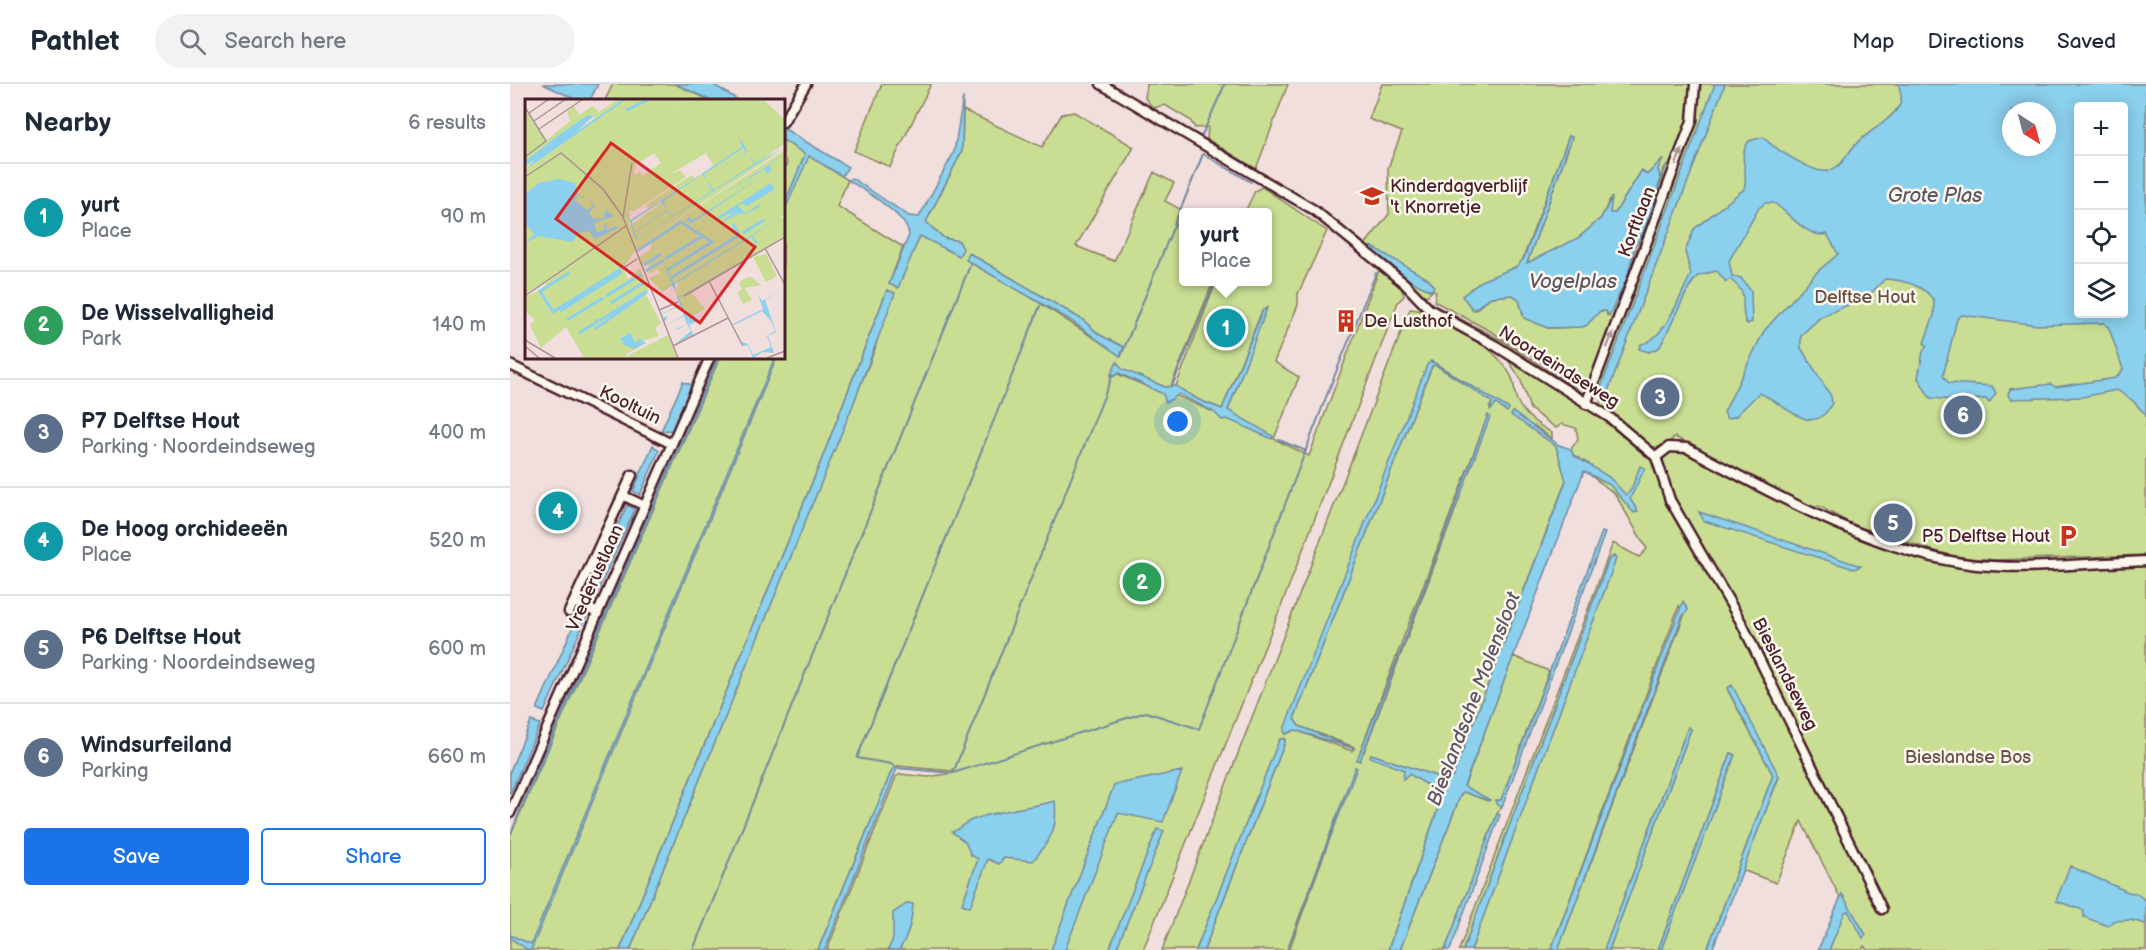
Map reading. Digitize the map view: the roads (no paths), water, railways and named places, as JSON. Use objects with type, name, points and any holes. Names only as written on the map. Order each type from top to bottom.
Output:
[{"type":"street","points":[[784,120],[806,84]]},
{"type":"street","name":"Noordeindseweg","points":[[1101,84],[1307,206],[1404,283],[1429,309],[1496,346],[1616,422],[1656,457]]},
{"type":"street","name":"Korftlaan","points":[[1586,404],[1692,121],[1695,84]]},
{"type":"street","name":"Vrederustlaan","points":[[510,813],[710,358]]},
{"type":"street","name":"Kooltuin","points":[[510,364],[672,444]]},
{"type":"street","points":[[1656,457],[1669,447],[1687,448],[1817,514],[1894,545],[1958,562],[1999,566],[2146,561]]},
{"type":"street","name":"Bieslandseweg","points":[[1656,457],[1670,500],[1749,638],[1882,909]]},
{"type":"street","points":[[569,612],[632,475]]},
{"type":"street","points":[[624,496],[645,506]]},
{"type":"street","points":[[574,602],[598,613]]},
{"type":"water","points":[[543,84],[598,84],[590,99],[575,99]]},
{"type":"water","points":[[675,84],[713,84],[736,99],[708,99]]},
{"type":"water","points":[[1715,84],[1725,84],[1607,394],[1603,395],[1601,387]]},
{"type":"water","name":"Grote Plas","points":[[1898,84],[2146,84],[2146,415],[2132,400],[2117,390],[2082,397],[2010,399],[2008,394],[2010,389],[2051,384],[2055,387],[2116,378],[2123,369],[2109,328],[2104,323],[2037,325],[1962,315],[1957,319],[1943,376],[1949,383],[1992,386],[1996,393],[1989,403],[1986,399],[1930,398],[1918,378],[1923,351],[1927,346],[1924,343],[1934,315],[1934,301],[1919,287],[1885,279],[1868,296],[1821,317],[1801,335],[1801,348],[1831,396],[1832,403],[1824,414],[1816,419],[1797,416],[1759,393],[1736,416],[1727,419],[1724,412],[1764,331],[1817,272],[1838,254],[1827,234],[1820,235],[1806,229],[1774,203],[1765,203],[1759,208],[1729,261],[1732,276],[1741,278],[1751,291],[1752,322],[1747,324],[1745,321],[1740,290],[1730,279],[1726,282],[1717,271],[1698,276],[1694,280],[1659,348],[1649,352],[1639,349],[1641,344],[1657,335],[1664,326],[1691,274],[1685,252],[1694,229],[1744,189],[1743,159],[1745,147],[1749,141],[1763,137],[1803,164],[1827,171],[1837,167],[1857,143],[1895,111],[1901,101]]},
{"type":"water","points":[[963,97],[962,151],[926,222],[944,238],[959,241],[963,249],[959,256],[920,236],[898,288],[889,284],[909,235],[907,228],[894,212],[848,180],[852,178],[909,216],[919,217],[954,152]]},
{"type":"water","points":[[784,129],[848,167],[842,176],[809,156],[784,212],[784,206],[805,154],[784,141]]},
{"type":"water","name":"Vogelplas","points":[[1569,136],[1572,137],[1527,263],[1578,238],[1601,218],[1612,197],[1610,213],[1615,213],[1642,170],[1647,175],[1663,158],[1658,169],[1660,178],[1667,164],[1643,233],[1635,246],[1627,278],[1609,316],[1606,311],[1600,311],[1587,325],[1582,327],[1548,328],[1524,318],[1519,300],[1513,295],[1491,297],[1473,310],[1462,296],[1483,280],[1516,267],[1524,258]]},
{"type":"water","points":[[1371,246],[1428,279],[1434,286],[1431,291],[1407,279],[1369,250]]},
{"type":"water","points":[[969,253],[1083,320],[1100,335],[1124,347],[1120,356],[1070,320],[966,260]]},
{"type":"water","points":[[887,290],[895,293],[853,405],[630,950],[620,950],[821,461]]},
{"type":"water","points":[[1267,308],[1228,410],[1273,436],[1272,439],[1227,419],[1222,420],[1214,412],[1179,394],[1166,403],[1163,394],[1119,373],[1113,377],[1110,376],[1117,362],[1122,369],[1165,387],[1176,386],[1199,400],[1222,409],[1263,310]]},
{"type":"water","points":[[718,358],[720,358],[510,836]]},
{"type":"water","points":[[775,358],[777,358],[531,950],[510,938],[510,935],[531,944]]},
{"type":"water","points":[[1431,361],[1509,409],[1507,412],[1496,404],[1490,411],[1492,402],[1436,365],[1432,366],[1294,719],[1299,726],[1355,749],[1295,730],[1285,734],[1284,729],[1427,365]]},
{"type":"water","points":[[683,382],[692,385],[673,430],[661,431]]},
{"type":"water","points":[[1513,412],[1559,445],[1571,449],[1573,455],[1609,477],[1626,495],[1631,490],[1640,466],[1645,468],[1630,499],[1638,511],[1634,513],[1610,485],[1584,471],[1464,786],[1490,800],[1464,792],[1461,794],[1400,950],[1388,950],[1440,803],[1441,793],[1409,774],[1403,779],[1404,770],[1370,757],[1371,754],[1447,780],[1453,776],[1566,481],[1556,446],[1511,415]]},
{"type":"water","points":[[1488,415],[1490,417],[1360,761],[1357,760],[1404,642]]},
{"type":"water","points":[[653,445],[659,451],[640,495],[633,491]]},
{"type":"water","points":[[627,505],[635,509],[593,602],[586,598]]},
{"type":"water","points":[[1699,512],[1861,566],[1854,569],[1704,521]]},
{"type":"water","points":[[1602,532],[1605,533],[1502,807],[1495,801],[1501,800]]},
{"type":"water","points":[[1614,556],[1616,559],[1606,587],[1471,950],[1463,950],[1609,559]]},
{"type":"water","points":[[1683,601],[1688,610],[1682,617],[1558,950],[1551,950]]},
{"type":"water","points":[[579,613],[587,616],[544,712],[537,709]]},
{"type":"water","points":[[1732,685],[1779,776],[1712,950],[1707,950],[1773,775],[1727,688]]},
{"type":"water","points":[[531,721],[540,724],[510,794],[510,771]]},
{"type":"water","points":[[1688,727],[1691,729],[1609,950],[1604,950]]},
{"type":"water","points":[[1284,738],[1285,742],[1204,950],[1196,950],[1279,740]]},
{"type":"water","points":[[1731,753],[1735,755],[1661,950],[1658,950]]},
{"type":"water","points":[[898,766],[825,950],[818,950],[892,770]]},
{"type":"water","points":[[1355,767],[1357,768],[1287,950]]},
{"type":"water","points":[[1182,771],[1163,822],[1118,813],[1065,950],[1051,950],[1114,785]]},
{"type":"water","points":[[1055,801],[1056,811],[1052,833],[1033,861],[1004,858],[999,864],[988,859],[970,907],[962,904],[978,859],[971,855],[965,842],[952,832],[969,821],[982,817]]},
{"type":"water","points":[[1497,814],[1500,815],[1450,950],[1445,950]]},
{"type":"water","points":[[1157,829],[1164,831],[1116,950],[1109,950]]},
{"type":"water","points":[[2070,866],[2128,892],[2136,893],[2146,901],[2146,924],[2130,920],[2113,921],[2108,926],[2084,917],[2083,910],[2056,901]]},
{"type":"water","points":[[1842,894],[1866,935],[1863,938],[1848,911],[1845,912],[1829,950],[1818,950]]},
{"type":"water","points":[[908,903],[913,904],[905,940],[899,950],[888,950],[893,939],[893,913]]},
{"type":"waterway","points":[[1202,135],[1225,84]]},
{"type":"waterway","points":[[1181,208],[1203,154],[1251,182]]},
{"type":"waterway","points":[[1121,356],[1179,213]]},
{"type":"waterway","points":[[693,950],[971,263]]},
{"type":"waterway","points":[[1040,306],[857,758],[891,764],[896,768],[953,773],[1146,712],[1199,729],[1376,273]]},
{"type":"waterway","points":[[1172,386],[1213,286]]},
{"type":"waterway","points":[[953,773],[1113,374]]},
{"type":"waterway","points":[[1279,440],[1306,451]]},
{"type":"place","name":"Kinderdagverblijf 't Knorretje","points":[[1372,196]]},
{"type":"place","name":"De Lusthof","points":[[1346,321]]},
{"type":"place","name":"yurt","points":[[1226,328]]},
{"type":"place","name":"P7 Delftse Hout","points":[[1660,397]]},
{"type":"place","name":"Windsurfeiland","points":[[1963,415]]},
{"type":"place","name":"De Hoog orchideeën","points":[[558,511]]},
{"type":"place","name":"P6 Delftse Hout","points":[[1893,523]]},
{"type":"place","name":"P5 Delftse Hout","points":[[2068,536]]},
{"type":"place","name":"De Wisselvalligheid","points":[[1142,582]]},
{"type":"park label","name":"Delftse Hout","points":[[1865,297]]},
{"type":"park label","name":"Bieslandse Bos","points":[[1968,757]]},
{"type":"water label","name":"Bieslandsche Molensloot","points":[[1474,699]]}]
